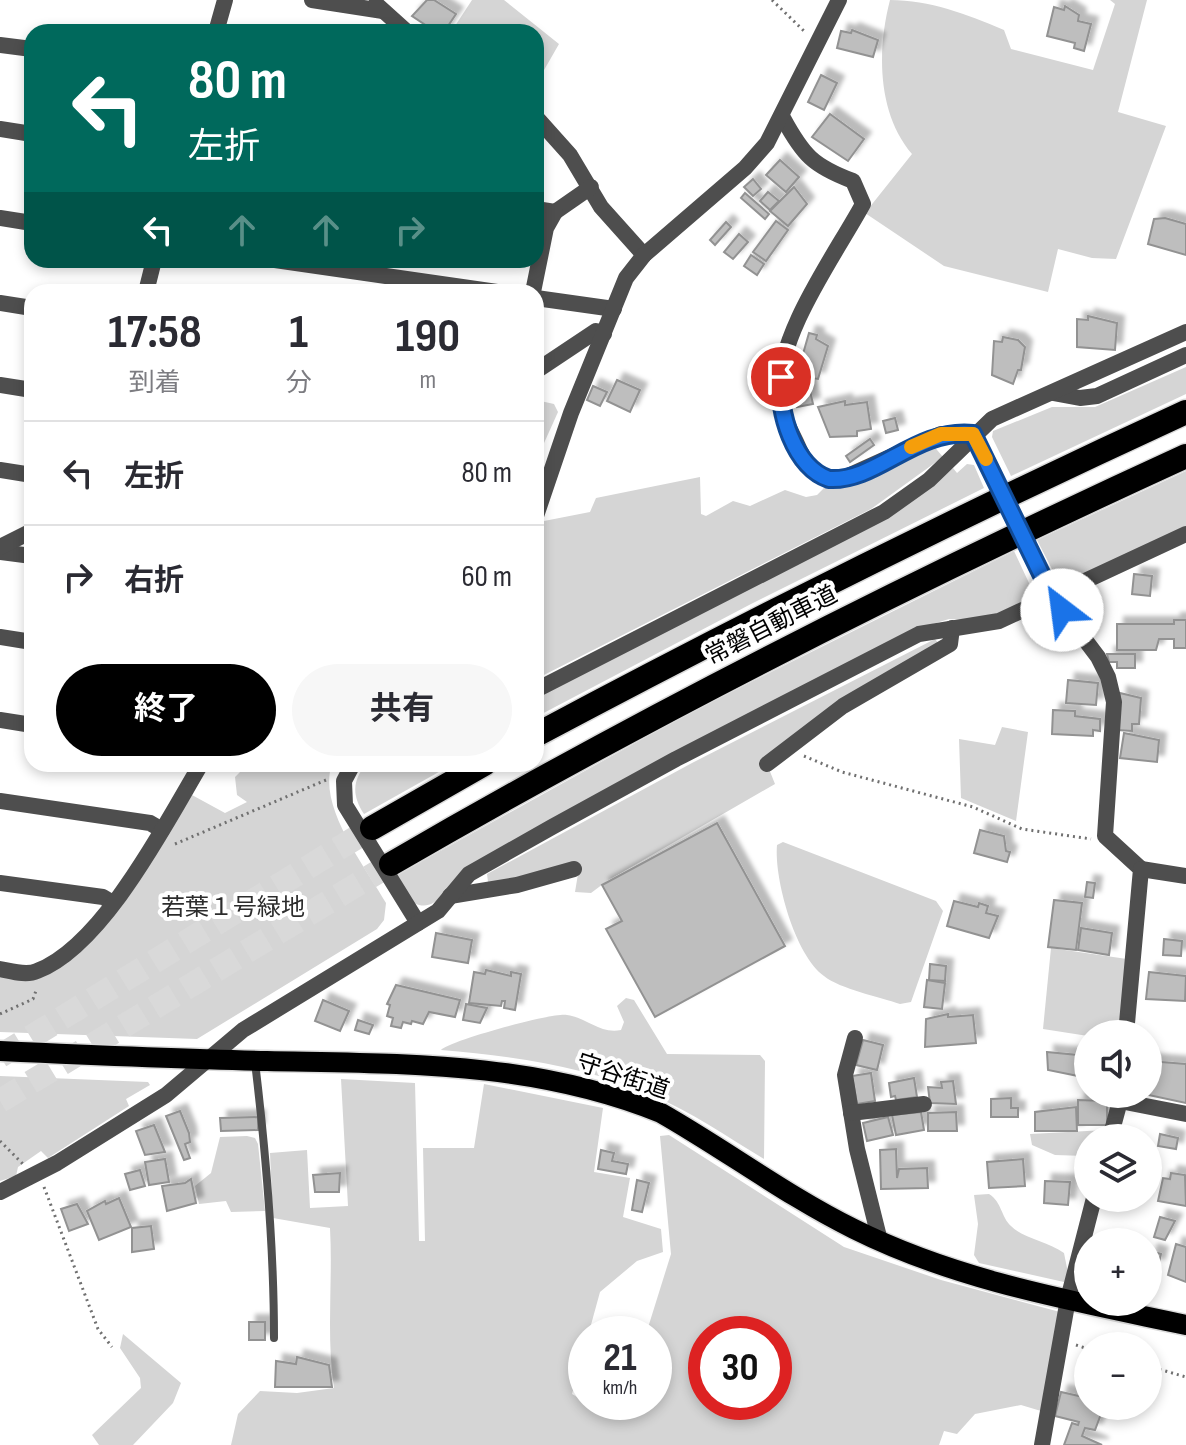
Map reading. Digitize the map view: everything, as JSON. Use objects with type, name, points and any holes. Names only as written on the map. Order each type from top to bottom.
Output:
[{"type":"highway","name":"常磐自動車道","points":[[544,731],[749,622],[1015,490],[1186,412]]},
{"type":"highway","name":"常磐自動車道","points":[[391,864],[529,784],[737,672],[1032,526],[1186,456]]},
{"type":"highway","points":[[372,828],[470,772]]},
{"type":"main road","name":"守谷街道","points":[[0,1051],[461,1066],[544,1078],[597,1091],[661,1113],[852,1228],[950,1269],[1186,1325]]},
{"type":"street","points":[[218,24],[225,0]]},
{"type":"street","points":[[312,0],[377,5],[398,24]]},
{"type":"street","points":[[544,492],[571,413],[626,278],[644,255],[745,168],[783,118],[839,0]]},
{"type":"street","points":[[0,45],[24,48]]},
{"type":"street","points":[[783,118],[807,157],[825,170],[853,181],[863,204],[795,328],[783,359],[779,396],[782,412],[804,461],[820,476],[839,480],[941,434],[973,434]]},
{"type":"street","points":[[544,127],[591,187],[601,207],[644,255]]},
{"type":"street","points":[[0,129],[24,133]]},
{"type":"street","points":[[544,238],[555,212],[591,187]]},
{"type":"street","points":[[544,210],[555,212]]},
{"type":"street","points":[[0,218],[24,222]]},
{"type":"street","points":[[330,268],[442,284]]},
{"type":"street","points":[[544,299],[614,309]]},
{"type":"street","points":[[0,303],[24,307]]},
{"type":"street","points":[[544,366],[596,331],[604,334]]},
{"type":"street","points":[[544,686],[884,512],[941,469],[963,450],[973,434],[992,419],[1186,332]]},
{"type":"street","points":[[1053,393],[1080,398],[1097,396],[1186,355]]},
{"type":"street","points":[[0,385],[24,389]]},
{"type":"street","points":[[973,434],[1052,596],[1098,657],[1114,702],[1105,836],[1141,869],[1186,876]]},
{"type":"street","points":[[0,470],[24,474]]},
{"type":"street","points":[[0,1192],[166,1095],[243,1030],[438,911],[469,874],[676,759],[919,634],[984,626],[1186,534]]},
{"type":"street","points":[[0,549],[24,536]]},
{"type":"street","points":[[0,549],[24,554]]},
{"type":"street","points":[[767,764],[843,706],[950,644],[952,628]]},
{"type":"street","points":[[0,637],[24,641]]},
{"type":"street","points":[[0,720],[24,724]]},
{"type":"street","points":[[0,969],[36,972],[87,935],[113,903],[158,836],[196,772]]},
{"type":"street","points":[[349,772],[344,781],[345,805],[418,923]]},
{"type":"street","points":[[0,801],[150,823],[158,836]]},
{"type":"street","points":[[450,896],[517,885],[574,869]]},
{"type":"street","points":[[1127,1020],[1141,869]]},
{"type":"street","points":[[0,883],[103,897],[113,903]]},
{"type":"street","points":[[855,1038],[845,1075],[880,1241]]},
{"type":"street","points":[[851,1113],[924,1104]]},
{"type":"street","points":[[1162,1108],[1186,1114]]},
{"type":"street","points":[[1042,1445],[1068,1299],[1090,1212]]},
{"type":"lane","points":[[255,1061],[266,1145],[274,1338]]},
{"type":"path","points":[[772,0],[818,42]]},
{"type":"path","points":[[787,746],[816,763],[973,807],[1022,829],[1099,841],[1105,836]]},
{"type":"path","points":[[158,836],[163,846],[186,841],[330,778]]},
{"type":"path","points":[[0,1014],[33,999],[37,989],[36,972]]},
{"type":"path","points":[[0,1141],[36,1173],[98,1329],[112,1347]]},
{"type":"path","points":[[1162,1370],[1186,1377]]},
{"type":"green space","points":[[472,0],[504,0],[534,24],[456,24]]},
{"type":"green space","points":[[890,0],[919,2],[962,13],[1004,30],[1011,49],[1093,70],[1115,4],[1110,0],[1147,0],[1118,112],[1166,126],[1116,259],[1092,258],[1058,249],[1048,292],[944,266],[865,213],[912,154],[892,120],[883,80],[883,39]]},
{"type":"green space","points":[[544,32],[559,44],[544,70]]},
{"type":"green space","points":[[1186,367],[1186,394],[1011,476],[992,437],[993,431],[1052,407],[1095,407]]},
{"type":"green space","points":[[544,402],[554,404],[558,412],[544,443]]},
{"type":"green space","points":[[932,444],[943,457],[871,509],[544,675],[544,521],[590,512],[596,498],[700,477],[701,514],[706,516],[733,501],[750,506],[785,490],[806,497],[817,495],[824,488],[844,487]]},
{"type":"green space","points":[[967,464],[974,465],[984,488],[751,604],[544,713],[544,692],[925,490],[953,468],[957,473]]},
{"type":"green space","points":[[1186,471],[1186,527],[1071,580],[1057,579],[1037,540]]},
{"type":"green space","points":[[1014,551],[1036,598],[986,621],[949,619],[920,628],[457,877],[433,903],[414,903],[397,875],[691,712]]},
{"type":"green space","points":[[935,639],[939,644],[769,769],[775,784],[591,893],[575,892],[578,874],[488,882],[487,874],[692,763]]},
{"type":"green space","points":[[1002,727],[1028,732],[1016,821],[961,798],[959,739],[995,745]]},
{"type":"green space","name":"若葉１号緑地","points":[[240,772],[331,772],[331,798],[337,817],[386,903],[384,920],[377,929],[197,1039],[0,1032],[0,977],[44,976],[162,843],[192,795],[225,813],[247,802],[237,795],[235,777]]},
{"type":"green space","points":[[361,772],[439,772],[364,814],[355,789]]},
{"type":"green space","points":[[783,842],[936,901],[943,911],[911,1002],[900,1004],[850,989],[831,981],[814,966],[796,934],[783,896],[777,845]]},
{"type":"green space","points":[[1051,948],[1127,959],[1121,1020],[1074,1020],[1074,1034],[1043,1029]]},
{"type":"green space","points":[[626,998],[634,1000],[667,1054],[760,1055],[765,1061],[764,1159],[666,1101],[626,1085],[548,1064],[441,1050],[480,1034],[558,1015],[574,1017],[606,1030],[621,1030],[624,1022],[617,1006]]},
{"type":"green space","points":[[0,1076],[148,1082],[150,1085],[126,1099],[129,1106],[48,1158],[41,1151],[18,1167],[16,1176],[0,1181]]},
{"type":"green space","points":[[341,1079],[415,1083],[419,1241],[425,1241],[423,1148],[474,1148],[484,1084],[603,1108],[594,1172],[630,1178],[623,1217],[661,1229],[663,1252],[637,1261],[600,1292],[593,1316],[568,1316],[568,1420],[672,1420],[672,1316],[652,1316],[671,1254],[660,1136],[669,1135],[844,1247],[941,1280],[1060,1312],[1041,1411],[1021,1405],[975,1414],[957,1434],[944,1431],[939,1445],[231,1445],[238,1414],[260,1391],[297,1393],[334,1388],[330,1348],[330,1228],[273,1218],[270,1153],[307,1150],[310,1208],[348,1206]]},
{"type":"green space","points":[[1074,1132],[1074,1156],[1055,1155],[1032,1145],[1030,1134]]},
{"type":"green space","points":[[220,1137],[255,1138],[258,1144],[265,1211],[231,1212],[226,1201],[199,1204],[195,1186],[211,1173]]},
{"type":"green space","points":[[989,1194],[1016,1230],[1064,1253],[1069,1278],[1064,1282],[979,1263],[974,1255],[978,1224],[974,1195]]},
{"type":"green space","points":[[123,1334],[181,1383],[173,1403],[133,1445],[99,1445],[92,1435],[141,1388],[140,1378],[120,1348]]},
{"type":"building","points":[[427,0],[434,0],[456,14],[449,24],[424,24],[412,16]]},
{"type":"building","points":[[1065,6],[1079,15],[1078,21],[1091,24],[1084,51],[1074,48],[1075,43],[1047,36],[1054,7],[1064,10]]},
{"type":"building","points":[[852,30],[878,40],[873,57],[837,48],[841,31],[851,33]]},
{"type":"building","points":[[821,75],[837,83],[824,110],[808,102]]},
{"type":"building","points":[[830,114],[864,139],[848,161],[812,137]]},
{"type":"building","points":[[780,160],[799,177],[786,192],[766,175]]},
{"type":"building","points":[[753,179],[761,189],[753,196],[744,187]]},
{"type":"building","points":[[794,187],[807,204],[788,226],[770,211]]},
{"type":"building","points":[[768,192],[779,201],[770,210],[760,201]]},
{"type":"building","points":[[745,193],[769,214],[765,219],[741,198]]},
{"type":"building","points":[[1165,218],[1186,224],[1186,255],[1148,244],[1154,219]]},
{"type":"building","points":[[776,221],[788,230],[766,261],[753,252]]},
{"type":"building","points":[[726,222],[731,227],[715,245],[710,240]]},
{"type":"building","points":[[739,234],[748,242],[733,259],[724,252]]},
{"type":"building","points":[[751,255],[764,264],[757,275],[744,266]]},
{"type":"building","points":[[1088,316],[1117,323],[1115,350],[1077,347],[1077,319],[1088,320]]},
{"type":"building","points":[[809,333],[817,335],[816,339],[828,346],[818,379],[811,378],[809,386],[795,382]]},
{"type":"building","points":[[1003,337],[1018,340],[1025,347],[1021,370],[1018,370],[1013,384],[992,375],[994,341],[1002,342]]},
{"type":"building","points":[[617,380],[640,390],[630,412],[607,401]]},
{"type":"building","points":[[593,386],[607,392],[600,406],[587,400]]},
{"type":"building","points":[[809,386],[813,404],[797,407],[793,390]]},
{"type":"building","points":[[845,401],[845,405],[867,402],[871,429],[857,431],[857,436],[830,437],[818,407]]},
{"type":"building","points":[[895,418],[898,430],[886,433],[883,421]]},
{"type":"building","points":[[870,439],[874,445],[850,462],[846,456]]},
{"type":"building","points":[[1134,574],[1152,576],[1150,596],[1132,594]]},
{"type":"building","points":[[1174,620],[1186,620],[1186,648],[1174,648],[1174,639],[1159,639],[1156,650],[1117,650],[1117,624],[1174,624]]},
{"type":"building","points":[[1107,654],[1135,654],[1135,668],[1117,668],[1117,662],[1109,662]]},
{"type":"building","points":[[1068,680],[1098,683],[1096,705],[1066,703]]},
{"type":"building","points":[[1120,693],[1141,698],[1139,724],[1132,724],[1132,731],[1117,730]]},
{"type":"building","points":[[1053,710],[1075,711],[1075,716],[1100,719],[1100,731],[1093,730],[1093,736],[1052,734]]},
{"type":"building","points":[[1124,733],[1159,740],[1157,762],[1120,758]]},
{"type":"building","points":[[717,823],[785,946],[655,1017],[606,929],[622,921],[602,885]]},
{"type":"building","points":[[980,830],[1004,836],[1006,851],[1010,852],[1007,862],[974,853]]},
{"type":"building","points":[[1087,882],[1095,883],[1093,898],[1085,897]]},
{"type":"building","points":[[1054,900],[1082,903],[1076,950],[1048,947]]},
{"type":"building","points":[[954,901],[978,907],[979,903],[988,906],[986,913],[998,916],[989,938],[947,926]]},
{"type":"building","points":[[1081,928],[1112,933],[1109,955],[1078,950]]},
{"type":"building","points":[[436,933],[472,940],[468,963],[432,957]]},
{"type":"building","points":[[1164,939],[1182,941],[1181,956],[1163,955]]},
{"type":"building","points":[[930,964],[946,966],[945,981],[929,980]]},
{"type":"building","points":[[486,970],[511,976],[511,972],[521,974],[515,1010],[504,1008],[505,1001],[501,1006],[469,1003],[474,972],[485,974]]},
{"type":"building","points":[[1149,972],[1186,976],[1185,1001],[1146,999]]},
{"type":"building","points":[[927,980],[945,983],[942,1009],[924,1007]]},
{"type":"building","points":[[396,985],[460,1000],[455,1017],[429,1012],[423,1024],[412,1021],[411,1024],[403,1022],[401,1028],[391,1026],[393,1018],[387,1016],[390,1005],[387,1004]]},
{"type":"building","points":[[323,1000],[349,1011],[340,1031],[315,1021]]},
{"type":"building","points":[[466,1004],[487,1008],[480,1023],[463,1020]]},
{"type":"building","points":[[948,1014],[948,1017],[973,1015],[976,1043],[925,1047],[926,1019]]},
{"type":"building","points":[[358,1020],[373,1025],[369,1034],[355,1030]]},
{"type":"building","points":[[863,1040],[883,1045],[877,1070],[856,1065]]},
{"type":"building","points":[[1047,1052],[1074,1055],[1074,1075],[1048,1070]]},
{"type":"building","points":[[1162,1062],[1186,1064],[1186,1103],[1162,1098]]},
{"type":"building","points":[[871,1073],[875,1101],[857,1104],[852,1076]]},
{"type":"building","points":[[914,1078],[917,1097],[896,1100],[895,1096],[891,1097],[889,1083]]},
{"type":"building","points":[[953,1081],[956,1104],[930,1103],[928,1087],[942,1088],[941,1082]]},
{"type":"building","points":[[1011,1098],[1011,1108],[1018,1108],[1018,1117],[991,1117],[991,1099]]},
{"type":"building","points":[[1074,1107],[1077,1124],[1074,1124],[1074,1131],[1035,1131],[1035,1112]]},
{"type":"building","points":[[1078,1108],[1107,1108],[1107,1124],[1078,1124]]},
{"type":"building","points":[[180,1111],[190,1142],[185,1144],[190,1158],[184,1160],[166,1116]]},
{"type":"building","points":[[921,1112],[924,1130],[896,1135],[892,1115]]},
{"type":"building","points":[[956,1112],[957,1131],[928,1131],[928,1113]]},
{"type":"building","points":[[258,1117],[258,1130],[221,1131],[220,1118]]},
{"type":"building","points":[[888,1117],[893,1135],[867,1141],[863,1123]]},
{"type":"building","points":[[154,1125],[165,1152],[145,1155],[136,1131]]},
{"type":"building","points":[[1162,1134],[1178,1138],[1176,1149],[1162,1147]]},
{"type":"building","points":[[896,1149],[897,1178],[899,1169],[927,1168],[928,1188],[881,1189],[880,1150]]},
{"type":"building","points":[[601,1150],[614,1153],[612,1161],[628,1164],[626,1174],[598,1169]]},
{"type":"building","points":[[165,1159],[169,1182],[149,1185],[145,1162]]},
{"type":"building","points":[[1023,1159],[1025,1186],[989,1188],[987,1162]]},
{"type":"building","points":[[140,1170],[145,1186],[130,1190],[125,1174]]},
{"type":"building","points":[[340,1173],[339,1192],[315,1192],[313,1175]]},
{"type":"building","points":[[1171,1173],[1185,1175],[1186,1206],[1162,1202],[1163,1178],[1170,1179]]},
{"type":"building","points":[[191,1179],[196,1203],[167,1211],[162,1186],[185,1183]]},
{"type":"building","points":[[637,1180],[649,1183],[642,1212],[632,1210]]},
{"type":"building","points":[[1045,1181],[1070,1182],[1068,1205],[1044,1203]]},
{"type":"building","points":[[119,1198],[131,1227],[99,1240],[87,1211],[105,1201],[106,1204]]},
{"type":"building","points":[[77,1204],[88,1224],[69,1231],[61,1209]]},
{"type":"building","points":[[1160,1217],[1175,1221],[1165,1240],[1162,1239],[1162,1228],[1157,1228]]},
{"type":"building","points":[[151,1226],[154,1249],[132,1252],[132,1228]]},
{"type":"building","points":[[1176,1244],[1186,1247],[1186,1282],[1168,1275]]},
{"type":"building","points":[[249,1322],[265,1322],[265,1340],[249,1340]]},
{"type":"building","points":[[297,1357],[329,1365],[332,1387],[275,1387],[276,1361],[296,1364]]},
{"type":"building","points":[[1061,1392],[1074,1395],[1074,1420],[1099,1420],[1095,1430],[1085,1428],[1082,1436],[1102,1445],[1064,1445],[1072,1423],[1078,1425],[1079,1422],[1055,1416]]},
{"type":"tunnel","points":[[0,1056],[372,828]]},
{"type":"tunnel","points":[[0,1101],[391,864]]},
{"type":"slow traffic","points":[[911,447],[941,434],[973,434],[986,459]]},
{"type":"route","points":[[781,377],[779,396],[782,412],[804,461],[812,471],[829,479],[849,478],[941,434],[973,434],[1052,596],[1062,610]]}]
